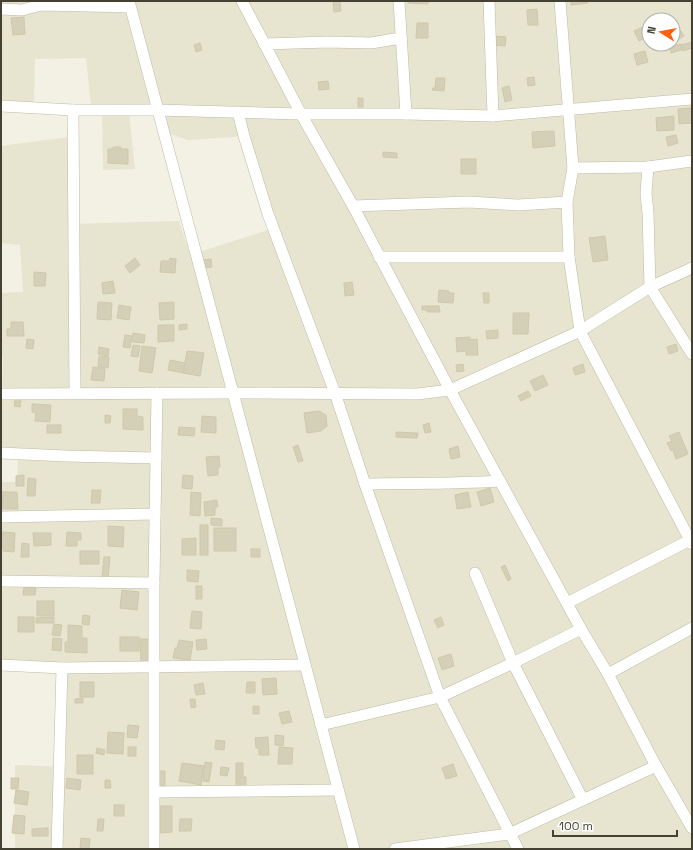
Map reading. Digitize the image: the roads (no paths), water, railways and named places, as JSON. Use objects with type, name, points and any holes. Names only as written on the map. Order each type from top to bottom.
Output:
[{"type":"street","points":[[242,1],[301,114],[353,206],[450,390],[581,629],[608,674],[656,766],[692,828]]},
{"type":"street","points":[[399,1],[406,114]]},
{"type":"street","points":[[489,1],[493,116]]},
{"type":"street","points":[[560,1],[572,168],[567,202],[569,256],[580,331],[690,536],[567,603]]},
{"type":"street","points":[[1,9],[22,10],[41,6],[129,4],[354,849]]},
{"type":"street","points":[[264,44],[315,42],[371,43],[401,38]]},
{"type":"street","points":[[1,106],[73,110],[493,116],[692,99]]},
{"type":"street","points":[[73,110],[74,393]]},
{"type":"street","points":[[238,112],[268,214],[335,393],[365,484],[440,697],[518,849]]},
{"type":"street","points":[[572,168],[648,167],[692,161]]},
{"type":"street","points":[[648,167],[646,193],[650,287],[692,353]]},
{"type":"street","points":[[353,206],[469,202],[518,205],[567,202]]},
{"type":"street","points":[[379,257],[569,256]]},
{"type":"street","points":[[1,394],[417,394],[450,390],[580,331],[650,287],[692,268]]},
{"type":"street","points":[[154,849],[154,583],[157,393]]},
{"type":"street","points":[[1,453],[156,458]]},
{"type":"street","points":[[365,484],[460,484],[500,481]]},
{"type":"street","points":[[1,517],[155,514]]},
{"type":"street","points":[[475,573],[513,663],[583,800]]},
{"type":"street","points":[[1,581],[154,583]]},
{"type":"street","points":[[608,674],[692,628]]},
{"type":"street","points":[[321,725],[440,697],[581,629]]},
{"type":"street","points":[[1,665],[62,668],[305,665]]},
{"type":"street","points":[[57,849],[62,668]]},
{"type":"street","points":[[395,849],[510,834],[656,766]]},
{"type":"street","points":[[155,792],[338,790]]}]
